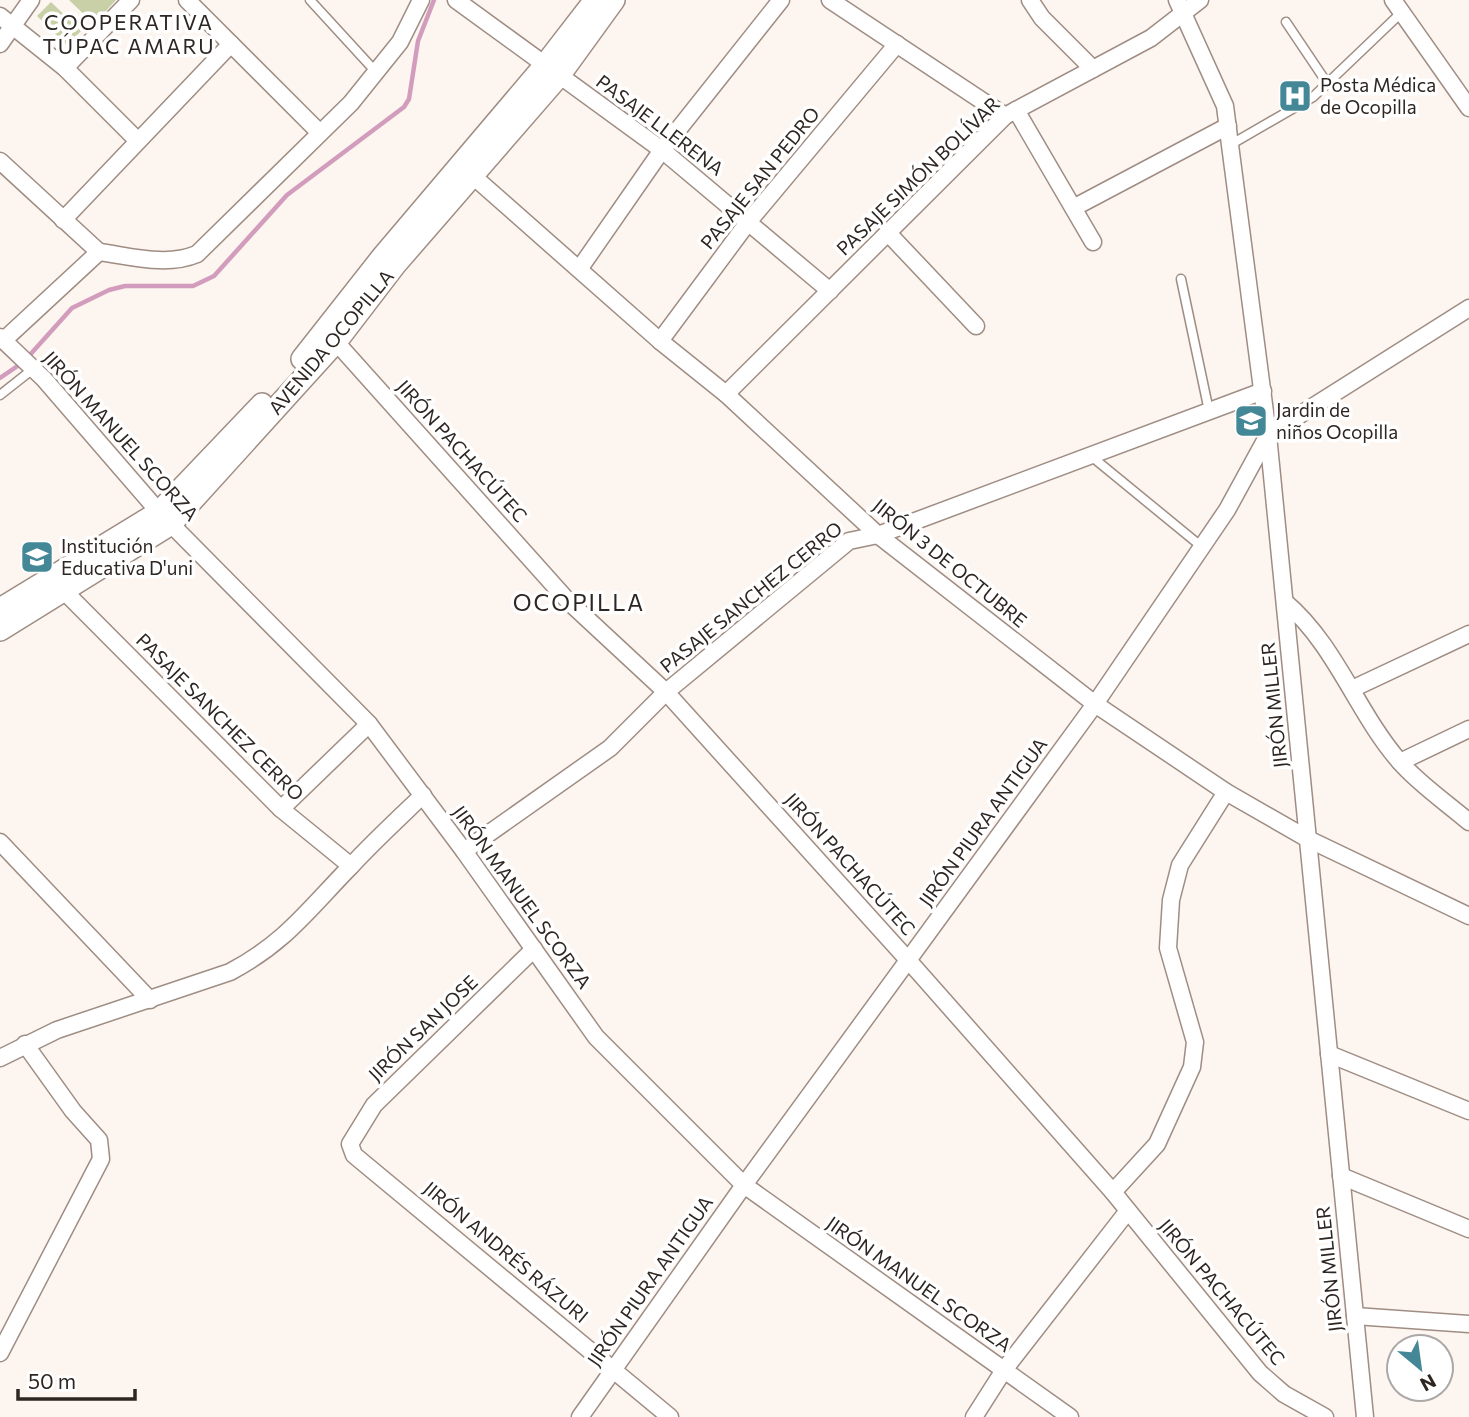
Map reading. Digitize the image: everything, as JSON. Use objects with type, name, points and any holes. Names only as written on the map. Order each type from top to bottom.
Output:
[{"type":"street","points":[[0,44],[6,20],[31,0]]},
{"type":"street","points":[[65,68],[131,0]]},
{"type":"street","points":[[187,0],[320,132]]},
{"type":"street","points":[[0,161],[99,252],[181,261],[197,254],[351,103],[400,42],[421,0]]},
{"type":"street","name":"PASAJE LLERENA","points":[[456,0],[662,150],[830,291]]},
{"type":"street","name":"AVENIDA OCOPILLA","points":[[552,71],[595,0]]},
{"type":"street","name":"AVENIDA OCOPILLA","points":[[0,609],[165,518],[310,351],[383,256],[466,170],[614,0]]},
{"type":"street","points":[[580,268],[662,150],[781,0]]},
{"type":"street","points":[[830,0],[1011,113],[1075,207],[1093,242]]},
{"type":"street","points":[[1030,0],[1042,18],[1093,69]]},
{"type":"street","name":"PASAJE SIMÓN BOLÍVAR","points":[[726,394],[1011,113],[1151,38],[1180,6],[1200,0]]},
{"type":"street","name":"JIRÓN MILLER","points":[[1180,6],[1225,106],[1263,391],[1365,1417]]},
{"type":"street","points":[[1398,6],[1469,107]]},
{"type":"street","points":[[6,20],[65,68],[138,141]]},
{"type":"street","points":[[63,220],[231,44]]},
{"type":"street","name":"PASAJE SAN PEDRO","points":[[660,341],[749,221],[897,44]]},
{"type":"street","points":[[1075,207],[1228,127]]},
{"type":"street","name":"AVENIDA OCOPILLA","points":[[0,630],[65,592],[165,518],[336,342],[466,170]]},
{"type":"street","name":"JIRÓN 3 DE OCTUBRE","points":[[466,170],[660,341],[726,394],[878,535],[1095,704],[1226,792],[1308,839],[1469,916]]},
{"type":"street","points":[[888,233],[976,326]]},
{"type":"street","points":[[6,346],[99,252]]},
{"type":"street","name":"JIRÓN PIURA ANTIGUA","points":[[580,1417],[744,1185],[1095,704],[1227,510],[1268,435],[1469,308]]},
{"type":"street","name":"JIRÓN PACHACÚTEC","points":[[336,342],[568,601],[666,692],[908,960],[1112,1192],[1261,1373],[1284,1394],[1325,1417]]},
{"type":"street","name":"JIRÓN MANUEL SCORZA","points":[[6,346],[33,369],[165,518],[369,724],[464,850],[596,1037],[744,1185],[1069,1416]]},
{"type":"street","name":"PASAJE SANCHEZ CERRO","points":[[464,850],[610,748],[666,692],[849,541],[878,535],[1263,391]]},
{"type":"street","name":"PASAJE SANCHEZ CERRO","points":[[65,592],[281,809],[351,866]]},
{"type":"street","points":[[1285,602],[1302,617],[1400,762],[1469,822]]},
{"type":"street","points":[[1352,689],[1469,634]]},
{"type":"street","points":[[281,809],[369,724]]},
{"type":"street","points":[[1400,762],[1469,729]]},
{"type":"street","points":[[1112,1192],[1157,1144],[1192,1067],[1195,1042],[1168,948],[1171,900],[1180,865],[1226,792]]},
{"type":"street","points":[[0,1058],[57,1030],[230,972],[255,959],[285,937],[351,866],[423,795]]},
{"type":"street","points":[[0,842],[150,1000]]},
{"type":"street","name":"JIRÓN SAN JOSE","points":[[350,1144],[374,1105],[534,948]]},
{"type":"street","points":[[0,1353],[101,1159],[102,1149],[99,1140],[73,1111],[25,1044]]},
{"type":"street","points":[[1329,1054],[1469,1111]]},
{"type":"street","name":"JIRÓN ANDRÉS RÁZURI","points":[[350,1144],[354,1155],[670,1417]]},
{"type":"street","points":[[1341,1176],[1469,1229]]},
{"type":"street","points":[[974,1417],[1004,1370],[1128,1212]]},
{"type":"street","points":[[1355,1316],[1469,1324]]},
{"type":"lane","points":[[310,0],[376,72]]},
{"type":"lane","points":[[1230,145],[1278,120],[1327,83],[1398,6]]},
{"type":"lane","points":[[1286,22],[1327,83]]},
{"type":"lane","points":[[1181,279],[1209,411]]},
{"type":"lane","points":[[0,395],[33,369]]},
{"type":"lane","points":[[1090,455],[1202,547]]},
{"type":"green space","points":[[69,0],[116,0],[94,24]]},
{"type":"green space","points":[[51,2],[81,31],[67,45],[37,16]]},
{"type":"waterway","points":[[28,357],[72,308],[109,290],[125,286],[193,286],[214,276],[287,195],[404,107],[409,99],[418,41],[434,0]]},
{"type":"waterway","points":[[0,378],[22,363]]},
{"type":"place","name":"Posta Médica de Ocopilla","points":[[1295,96]]},
{"type":"place","name":"Jardin de niños Ocopilla","points":[[1251,421]]},
{"type":"place","name":"Institución Educativa D'uni","points":[[37,557]]},
{"type":"district","name":"COOPERATIVA TÚPAC AMARU","points":[[129,35]]},
{"type":"district","name":"OCOPILLA","points":[[579,603]]}]
